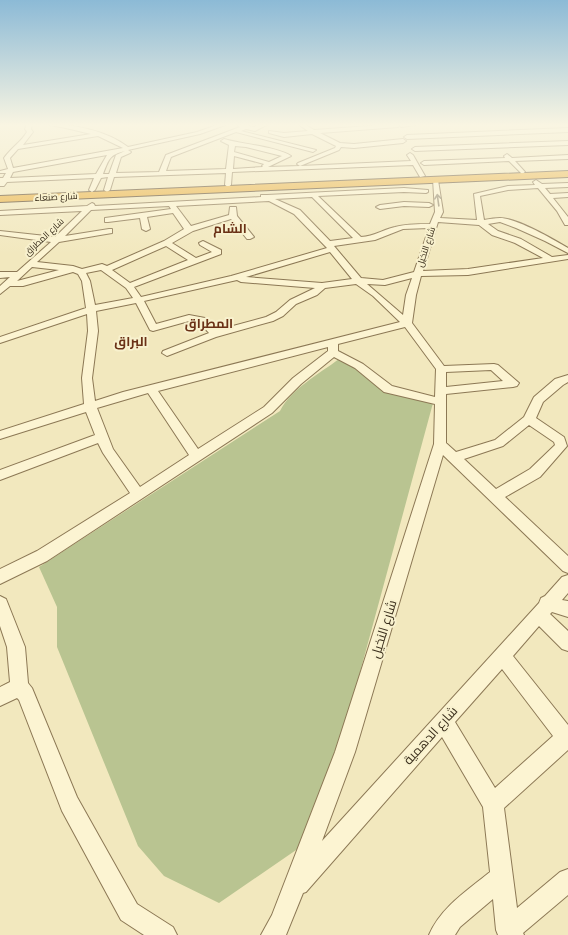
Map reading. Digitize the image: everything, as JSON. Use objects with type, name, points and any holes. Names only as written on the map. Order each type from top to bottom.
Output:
[{"type":"highway","name":"شارع صنعاء","points":[[424,175],[435,180],[568,170]]},
{"type":"highway","name":"شارع صنعاء","points":[[1,186],[195,190],[356,181],[424,175],[568,174]]},
{"type":"highway","name":"شارع صنعاء","points":[[0,199],[95,189],[107,190],[337,182]]},
{"type":"street","points":[[0,172],[23,168]]},
{"type":"street","name":"شارع المطراق","points":[[0,291],[57,240],[90,207],[102,168]]},
{"type":"street","points":[[107,190],[114,168]]},
{"type":"street","points":[[162,173],[164,168]]},
{"type":"street","points":[[228,185],[229,168]]},
{"type":"street","points":[[256,170],[261,168]]},
{"type":"street","points":[[1,186],[99,175],[299,168]]},
{"type":"street","points":[[418,168],[424,175]]},
{"type":"street","points":[[422,168],[424,175]]},
{"type":"street","points":[[520,168],[539,186],[560,210],[568,223]]},
{"type":"street","points":[[1,186],[11,170]]},
{"type":"street","name":"شارع النخيل","points":[[424,175],[430,211],[434,223]]},
{"type":"street","name":"شارع النخيل","points":[[407,323],[411,295],[434,223],[439,212],[435,180]]},
{"type":"street","points":[[550,259],[518,241],[495,233],[481,223],[476,195],[508,188],[568,185]]},
{"type":"street","points":[[242,188],[287,206],[297,212],[330,246],[358,281],[407,323],[441,369],[494,367],[513,383],[441,397],[388,390],[333,347]]},
{"type":"street","points":[[195,190],[195,203]]},
{"type":"street","points":[[0,213],[90,207],[232,201],[404,190],[426,191]]},
{"type":"street","points":[[315,195],[359,240]]},
{"type":"street","points":[[547,196],[568,195]]},
{"type":"street","points":[[232,201],[233,216],[250,237]]},
{"type":"street","points":[[171,204],[186,227],[190,229]]},
{"type":"street","points":[[380,207],[404,204],[429,205]]},
{"type":"street","points":[[560,210],[568,210]]},
{"type":"street","points":[[108,220],[176,211]]},
{"type":"street","points":[[143,215],[146,229]]},
{"type":"street","points":[[106,270],[167,243],[190,229],[233,216]]},
{"type":"street","points":[[0,340],[99,307],[139,300],[233,278],[330,246],[375,238],[403,227],[434,223],[481,223],[500,220],[548,239],[568,251]]},
{"type":"street","points":[[1,235],[57,240],[109,231]]},
{"type":"street","points":[[167,243],[195,261]]},
{"type":"street","points":[[129,286],[218,252],[202,243]]},
{"type":"street","points":[[375,295],[373,287],[383,282],[418,274],[468,272],[568,257]]},
{"type":"street","points":[[31,264],[77,271],[86,281],[93,331],[87,378],[90,406],[107,450],[138,496]]},
{"type":"street","points":[[7,284],[23,283],[102,267],[129,286],[139,300],[153,328],[189,318],[202,320],[216,334]]},
{"type":"street","points":[[0,274],[20,274]]},
{"type":"street","points":[[233,278],[322,286],[358,281],[392,281],[409,288],[411,295],[405,300],[397,301],[375,295]]},
{"type":"street","points":[[167,353],[216,334],[244,327],[277,316],[292,303],[317,292],[322,286]]},
{"type":"street","points":[[0,435],[90,406],[151,389],[333,347],[407,323]]},
{"type":"street","points":[[0,577],[42,556],[138,496],[268,410],[333,347]]},
{"type":"street","name":"شارع النخيل","points":[[273,935],[281,922],[345,752],[440,444],[441,369]]},
{"type":"street","points":[[454,457],[499,443],[529,419],[538,400],[559,382],[568,378]]},
{"type":"street","points":[[151,389],[197,457]]},
{"type":"street","points":[[494,496],[535,473],[561,446],[560,440],[529,419]]},
{"type":"street","points":[[0,475],[102,437]]},
{"type":"street","points":[[440,444],[568,566]]},
{"type":"street","name":"شارع الدهمية","points":[[293,890],[568,582]]},
{"type":"street","points":[[0,604],[16,647],[19,686],[26,694],[69,804],[129,912],[165,935]]},
{"type":"street","points":[[543,609],[568,609]]},
{"type":"street","points":[[543,609],[568,643]]},
{"type":"street","points":[[493,804],[567,739],[502,655]]},
{"type":"street","points":[[0,697],[19,686]]},
{"type":"street","points":[[443,721],[493,804],[501,877],[510,932]]},
{"type":"street","points":[[441,935],[452,919],[501,877]]},
{"type":"street","points":[[510,932],[568,880]]},
{"type":"green space","points":[[339,359],[353,359],[387,388],[433,403],[337,757],[299,848],[219,903],[164,876],[138,846],[57,647],[57,607],[39,567],[280,411],[298,389]]},
{"type":"district","name":"الشام","points":[[230,228]]},
{"type":"district","name":"المطراق","points":[[209,323]]},
{"type":"district","name":"البراق","points":[[131,341]]}]
